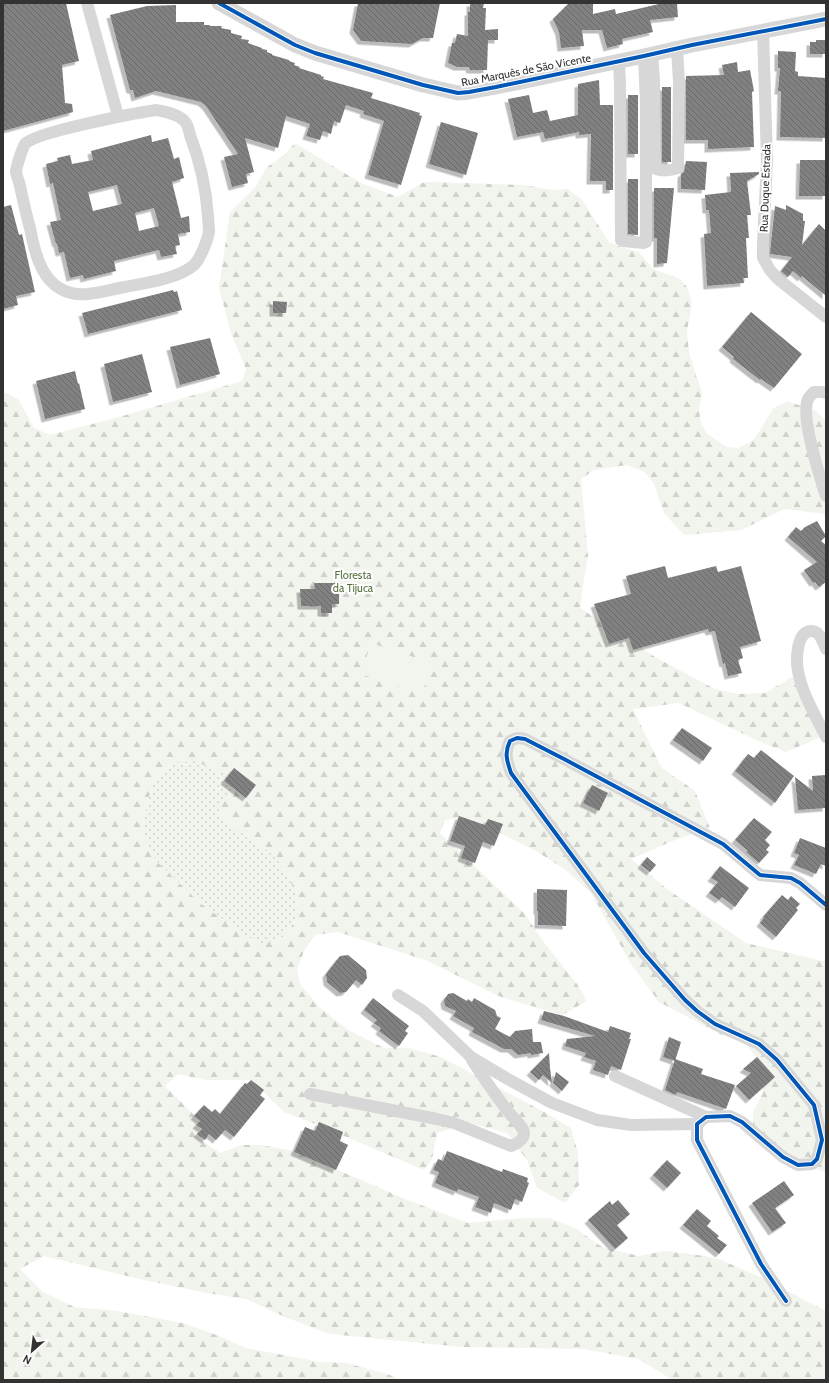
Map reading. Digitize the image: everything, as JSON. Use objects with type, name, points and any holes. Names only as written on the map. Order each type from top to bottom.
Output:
[{"type":"street","points":[[87,3],[118,116]]},
{"type":"street","name":"Rua Marquês de São Vicente","points":[[219,3],[295,45],[315,53],[423,85],[458,93],[496,87],[692,45],[826,19]]},
{"type":"street","name":"Rua Duque Estrada","points":[[763,31],[767,160],[763,244],[764,258],[770,270],[778,279],[826,317]]},
{"type":"street","points":[[648,55],[654,80],[655,165],[656,169],[659,170],[674,170],[678,168],[679,82],[677,49]]},
{"type":"street","points":[[619,61],[621,240],[644,243],[646,242],[646,104],[648,55]]},
{"type":"street","points":[[156,110],[167,112],[186,122],[195,146],[206,192],[209,232],[203,249],[195,264],[180,273],[150,282],[91,294],[69,293],[59,288],[46,276],[41,265],[30,231],[16,171],[20,156],[25,144],[36,138],[118,116],[156,110]]},
{"type":"street","points":[[826,393],[814,392],[807,400],[809,436],[826,496]]},
{"type":"street","points":[[826,649],[819,634],[814,631],[808,632],[802,637],[798,648],[798,670],[801,684],[826,737]]},
{"type":"street","points":[[470,1057],[552,1103],[597,1120],[631,1125],[702,1120],[730,1116],[742,1122],[783,1158],[798,1165],[812,1164],[817,1159],[822,1140],[814,1105],[777,1060],[759,1044],[715,1024],[697,1011],[685,1000],[644,953],[511,773],[506,758],[507,747],[510,741],[517,738],[525,740],[564,759],[723,844],[760,875],[791,878],[800,883],[826,905]]},
{"type":"street","points":[[310,1094],[454,1123],[511,1146],[518,1144],[524,1134],[521,1126],[501,1103],[470,1057],[423,1012],[398,995]]},
{"type":"street","points":[[614,1076],[702,1120]]},
{"type":"street","points":[[702,1120],[697,1140],[761,1264],[786,1301]]},
{"type":"green space","name":"Floresta da Tijuca","points":[[295,143],[361,183],[398,197],[422,183],[429,182],[523,185],[554,190],[568,189],[583,201],[609,242],[639,252],[653,269],[680,279],[687,287],[692,303],[687,331],[689,353],[702,393],[699,410],[701,424],[707,434],[727,447],[737,448],[749,443],[755,438],[773,409],[787,401],[816,411],[826,421],[826,516],[824,514],[785,509],[741,530],[684,535],[664,513],[654,484],[645,472],[627,465],[594,470],[581,479],[588,556],[580,608],[655,657],[715,689],[738,694],[765,693],[794,676],[811,702],[819,738],[786,752],[756,740],[679,703],[633,709],[661,767],[695,791],[710,828],[675,840],[631,859],[667,889],[746,943],[823,961],[826,959],[826,1172],[797,1161],[753,1132],[753,1113],[763,1093],[763,1067],[744,1041],[722,1035],[659,1002],[631,964],[591,893],[566,870],[536,851],[488,827],[460,818],[445,820],[440,833],[524,913],[546,945],[577,984],[587,1001],[562,1015],[501,997],[425,960],[338,932],[315,935],[304,951],[297,970],[300,984],[319,1007],[348,1030],[384,1048],[409,1048],[441,1057],[571,1128],[578,1153],[579,1185],[565,1203],[537,1188],[527,1160],[507,1133],[470,1123],[437,1133],[432,1159],[424,1170],[284,1112],[251,1080],[205,1080],[178,1074],[165,1086],[198,1119],[201,1140],[220,1153],[242,1145],[261,1145],[289,1150],[400,1197],[468,1223],[525,1218],[549,1218],[575,1228],[602,1247],[639,1256],[664,1251],[705,1256],[721,1260],[756,1275],[826,1311],[826,1380],[673,1380],[638,1359],[584,1349],[462,1347],[330,1334],[285,1317],[246,1299],[207,1293],[144,1280],[44,1256],[20,1269],[43,1292],[74,1307],[117,1311],[183,1323],[246,1348],[320,1362],[346,1363],[390,1375],[399,1380],[3,1380],[3,393],[7,393],[19,400],[34,428],[50,435],[119,417],[242,381],[246,369],[231,333],[219,288],[230,212],[256,186],[267,167],[283,156]],"holes":[[[194,761],[233,777],[233,790],[219,806],[221,814],[235,828],[275,856],[288,875],[295,893],[298,914],[290,929],[276,941],[263,944],[249,938],[200,903],[155,860],[145,839],[144,828],[146,805],[154,782],[163,771],[178,762]]]},
{"type":"green space","points":[[371,643],[432,663],[422,694],[361,674]]},
{"type":"green space","points":[[194,761],[233,776],[233,789],[229,796],[219,806],[221,814],[235,828],[275,856],[288,875],[295,893],[298,914],[290,929],[276,941],[263,944],[249,938],[200,903],[155,860],[145,839],[144,828],[146,805],[154,782],[163,771],[178,762]]},
{"type":"building","points":[[3,3],[66,3],[79,61],[62,65],[65,103],[72,104],[73,112],[3,131]]},
{"type":"building","points":[[358,3],[440,3],[433,38],[423,38],[412,44],[361,41],[353,30]]},
{"type":"building","points":[[470,3],[484,3],[483,8],[486,8],[485,30],[498,29],[498,40],[488,40],[487,70],[470,70],[469,67],[457,67],[448,63],[452,43],[455,43],[457,34],[468,36],[468,12],[470,12]]},
{"type":"building","points":[[569,3],[593,3],[593,14],[615,9],[616,14],[659,3],[677,3],[678,17],[650,20],[653,32],[622,39],[623,44],[607,48],[602,30],[582,30],[584,46],[561,48],[559,32],[553,19]]},
{"type":"building","points":[[176,5],[176,22],[204,22],[204,25],[222,26],[221,28],[231,30],[231,33],[242,36],[241,39],[249,40],[248,43],[267,50],[267,52],[272,55],[289,60],[295,63],[294,65],[300,67],[299,68],[321,75],[324,77],[323,79],[373,93],[371,98],[420,113],[419,115],[422,116],[401,185],[368,175],[384,121],[363,114],[364,111],[346,105],[340,123],[334,121],[331,134],[323,131],[320,140],[306,136],[310,124],[286,116],[278,148],[245,138],[254,172],[246,174],[248,183],[232,187],[224,157],[238,154],[206,106],[201,102],[156,91],[135,98],[133,90],[130,90],[110,15],[147,6]]},
{"type":"building","points":[[816,40],[826,40],[826,54],[810,54],[810,42],[816,42]]},
{"type":"building","points":[[778,51],[796,52],[795,71],[798,72],[798,76],[826,78],[826,138],[780,137],[781,91],[778,91],[780,68],[778,68]]},
{"type":"building","points":[[737,62],[738,72],[750,70],[754,91],[752,92],[754,147],[708,149],[708,140],[686,140],[686,76],[724,75],[722,65]]},
{"type":"building","points":[[599,80],[600,105],[613,105],[613,190],[606,190],[606,181],[590,181],[591,134],[579,135],[579,132],[545,139],[543,132],[517,137],[508,99],[529,95],[533,113],[547,110],[550,121],[578,115],[578,84]]},
{"type":"building","points":[[662,87],[671,87],[671,162],[662,162]]},
{"type":"building","points":[[628,95],[638,95],[638,154],[628,154]]},
{"type":"building","points":[[441,122],[478,133],[466,175],[429,164]]},
{"type":"building","points":[[151,135],[152,142],[168,138],[174,159],[179,157],[184,178],[172,182],[181,218],[189,216],[190,232],[178,234],[180,245],[175,246],[177,254],[161,257],[159,250],[114,261],[116,271],[84,279],[83,275],[70,278],[64,252],[59,253],[50,222],[61,220],[53,183],[50,184],[46,164],[58,161],[57,158],[70,155],[72,164],[93,160],[91,151]],"holes":[[[117,185],[122,204],[93,211],[88,192]],[[154,208],[159,226],[139,231],[135,213]]]},
{"type":"building","points":[[800,160],[826,160],[826,196],[799,196]]},
{"type":"building","points":[[686,161],[707,162],[705,190],[681,189],[681,174],[684,172]]},
{"type":"building","points":[[759,172],[759,174],[747,181],[751,215],[747,215],[749,238],[746,238],[748,278],[743,278],[744,283],[707,286],[704,234],[711,233],[709,210],[706,210],[705,195],[731,192],[730,173]]},
{"type":"building","points":[[628,179],[638,179],[638,235],[628,234]]},
{"type":"building","points":[[654,188],[674,188],[667,263],[657,264],[657,238],[654,238]]},
{"type":"building","points":[[11,205],[19,235],[22,234],[35,292],[16,296],[18,305],[3,309],[3,207]]},
{"type":"building","points":[[786,205],[803,214],[803,221],[805,221],[802,245],[819,224],[826,231],[826,296],[802,276],[801,278],[793,271],[788,277],[781,271],[792,257],[770,254],[775,206],[786,210]]},
{"type":"building","points":[[173,290],[174,292],[177,291],[182,310],[88,334],[82,313]]},
{"type":"building","points":[[273,301],[287,302],[286,313],[273,313]]},
{"type":"building","points":[[751,312],[802,354],[774,388],[761,379],[760,380],[733,359],[734,357],[722,347]]},
{"type":"building","points":[[210,338],[220,374],[180,385],[170,347]]},
{"type":"building","points":[[142,354],[152,392],[113,402],[104,364]]},
{"type":"building","points":[[75,371],[85,409],[45,419],[36,381]]},
{"type":"building","points":[[817,521],[826,536],[821,541],[826,545],[826,582],[819,587],[815,582],[813,583],[804,570],[817,562],[788,537],[796,527],[801,531],[805,527]]},
{"type":"building","points":[[665,566],[668,578],[716,566],[718,572],[741,566],[761,641],[740,647],[743,658],[738,660],[742,673],[728,676],[725,663],[723,664],[715,631],[709,632],[708,629],[633,650],[629,638],[609,644],[594,604],[631,594],[626,576]]},
{"type":"building","points":[[314,583],[339,583],[339,604],[332,604],[332,613],[321,613],[321,606],[301,606],[300,589],[315,589]]},
{"type":"building","points":[[682,728],[712,748],[703,761],[673,740]]},
{"type":"building","points":[[761,750],[794,776],[775,803],[735,771],[748,754],[754,758]]},
{"type":"building","points":[[234,768],[256,785],[246,798],[224,781]]},
{"type":"building","points":[[826,775],[826,808],[798,810],[795,777],[813,791],[812,776]]},
{"type":"building","points":[[592,785],[608,793],[599,811],[583,803]]},
{"type":"building","points":[[459,816],[485,825],[488,819],[503,824],[494,846],[483,842],[475,863],[461,858],[465,846],[450,841]]},
{"type":"building","points":[[754,818],[772,832],[765,840],[770,845],[766,850],[769,852],[759,863],[735,840]]},
{"type":"building","points":[[800,838],[826,848],[826,866],[821,864],[816,874],[794,865],[799,855],[794,853]]},
{"type":"building","points":[[647,857],[656,865],[650,872],[641,865]]},
{"type":"building","points":[[720,866],[749,888],[735,907],[722,897],[719,900],[709,893],[718,882],[711,878]]},
{"type":"building","points":[[537,889],[567,890],[566,926],[538,925]]},
{"type":"building","points":[[782,895],[788,900],[791,896],[800,904],[796,908],[798,910],[776,937],[760,923],[764,918],[763,917]]},
{"type":"building","points":[[348,955],[366,970],[367,978],[362,985],[356,980],[346,992],[340,993],[327,982],[326,974],[340,956]]},
{"type":"building","points":[[453,993],[467,1001],[468,999],[472,1002],[474,998],[495,1010],[497,1016],[501,1018],[495,1029],[510,1037],[515,1031],[532,1029],[533,1042],[541,1042],[543,1053],[518,1055],[511,1049],[504,1049],[472,1032],[474,1028],[453,1016],[456,1011],[445,1006],[444,1000],[448,994]]},
{"type":"building","points":[[373,998],[409,1026],[405,1031],[408,1033],[399,1046],[379,1031],[381,1028],[374,1023],[377,1020],[364,1010]]},
{"type":"building","points":[[544,1011],[564,1016],[608,1032],[610,1026],[631,1033],[629,1039],[631,1039],[621,1070],[611,1066],[608,1075],[593,1070],[596,1061],[584,1057],[586,1053],[565,1046],[567,1039],[595,1036],[541,1020]]},
{"type":"building","points":[[669,1037],[681,1042],[675,1061],[663,1057]]},
{"type":"building","points":[[549,1053],[552,1083],[543,1075],[539,1080],[530,1072]]},
{"type":"building","points":[[757,1057],[775,1077],[749,1100],[736,1086],[751,1073],[743,1069]]},
{"type":"building","points":[[675,1059],[703,1069],[701,1074],[735,1085],[726,1109],[677,1092],[676,1095],[665,1090]]},
{"type":"building","points":[[556,1072],[569,1082],[562,1091],[553,1083]]},
{"type":"building","points":[[251,1080],[264,1090],[260,1095],[265,1099],[234,1137],[225,1130],[216,1140],[209,1134],[205,1140],[197,1134],[202,1129],[196,1125],[200,1121],[194,1116],[204,1105],[212,1112],[215,1109],[220,1114],[245,1083],[247,1084]]},
{"type":"building","points":[[319,1122],[343,1132],[340,1141],[348,1145],[336,1170],[294,1152],[305,1127],[315,1131]]},
{"type":"building","points":[[447,1151],[502,1172],[503,1169],[528,1178],[527,1182],[529,1183],[522,1202],[515,1199],[511,1210],[494,1203],[491,1213],[475,1207],[479,1197],[458,1189],[457,1192],[435,1183],[439,1172],[433,1170],[438,1159],[443,1161]]},
{"type":"building","points":[[667,1160],[681,1173],[667,1188],[653,1175]]},
{"type":"building","points":[[784,1181],[794,1195],[775,1208],[786,1223],[772,1232],[752,1203]]},
{"type":"building","points":[[618,1200],[630,1214],[617,1225],[628,1238],[615,1249],[588,1220],[610,1201],[612,1205]]},
{"type":"building","points":[[697,1209],[711,1221],[707,1226],[719,1236],[717,1238],[727,1245],[719,1254],[683,1225]]},
{"type":"cycle path","points":[[219,3],[295,45],[315,53],[423,85],[458,93],[496,87],[692,45],[826,19]]},
{"type":"cycle path","points":[[786,1301],[761,1264],[697,1140],[697,1124],[706,1117],[730,1116],[742,1122],[783,1157],[798,1165],[812,1164],[817,1159],[822,1140],[814,1105],[777,1060],[759,1044],[715,1024],[697,1011],[685,1000],[644,953],[511,773],[507,761],[507,749],[510,741],[517,738],[525,739],[564,759],[723,844],[760,875],[791,878],[800,883],[826,905]]}]
